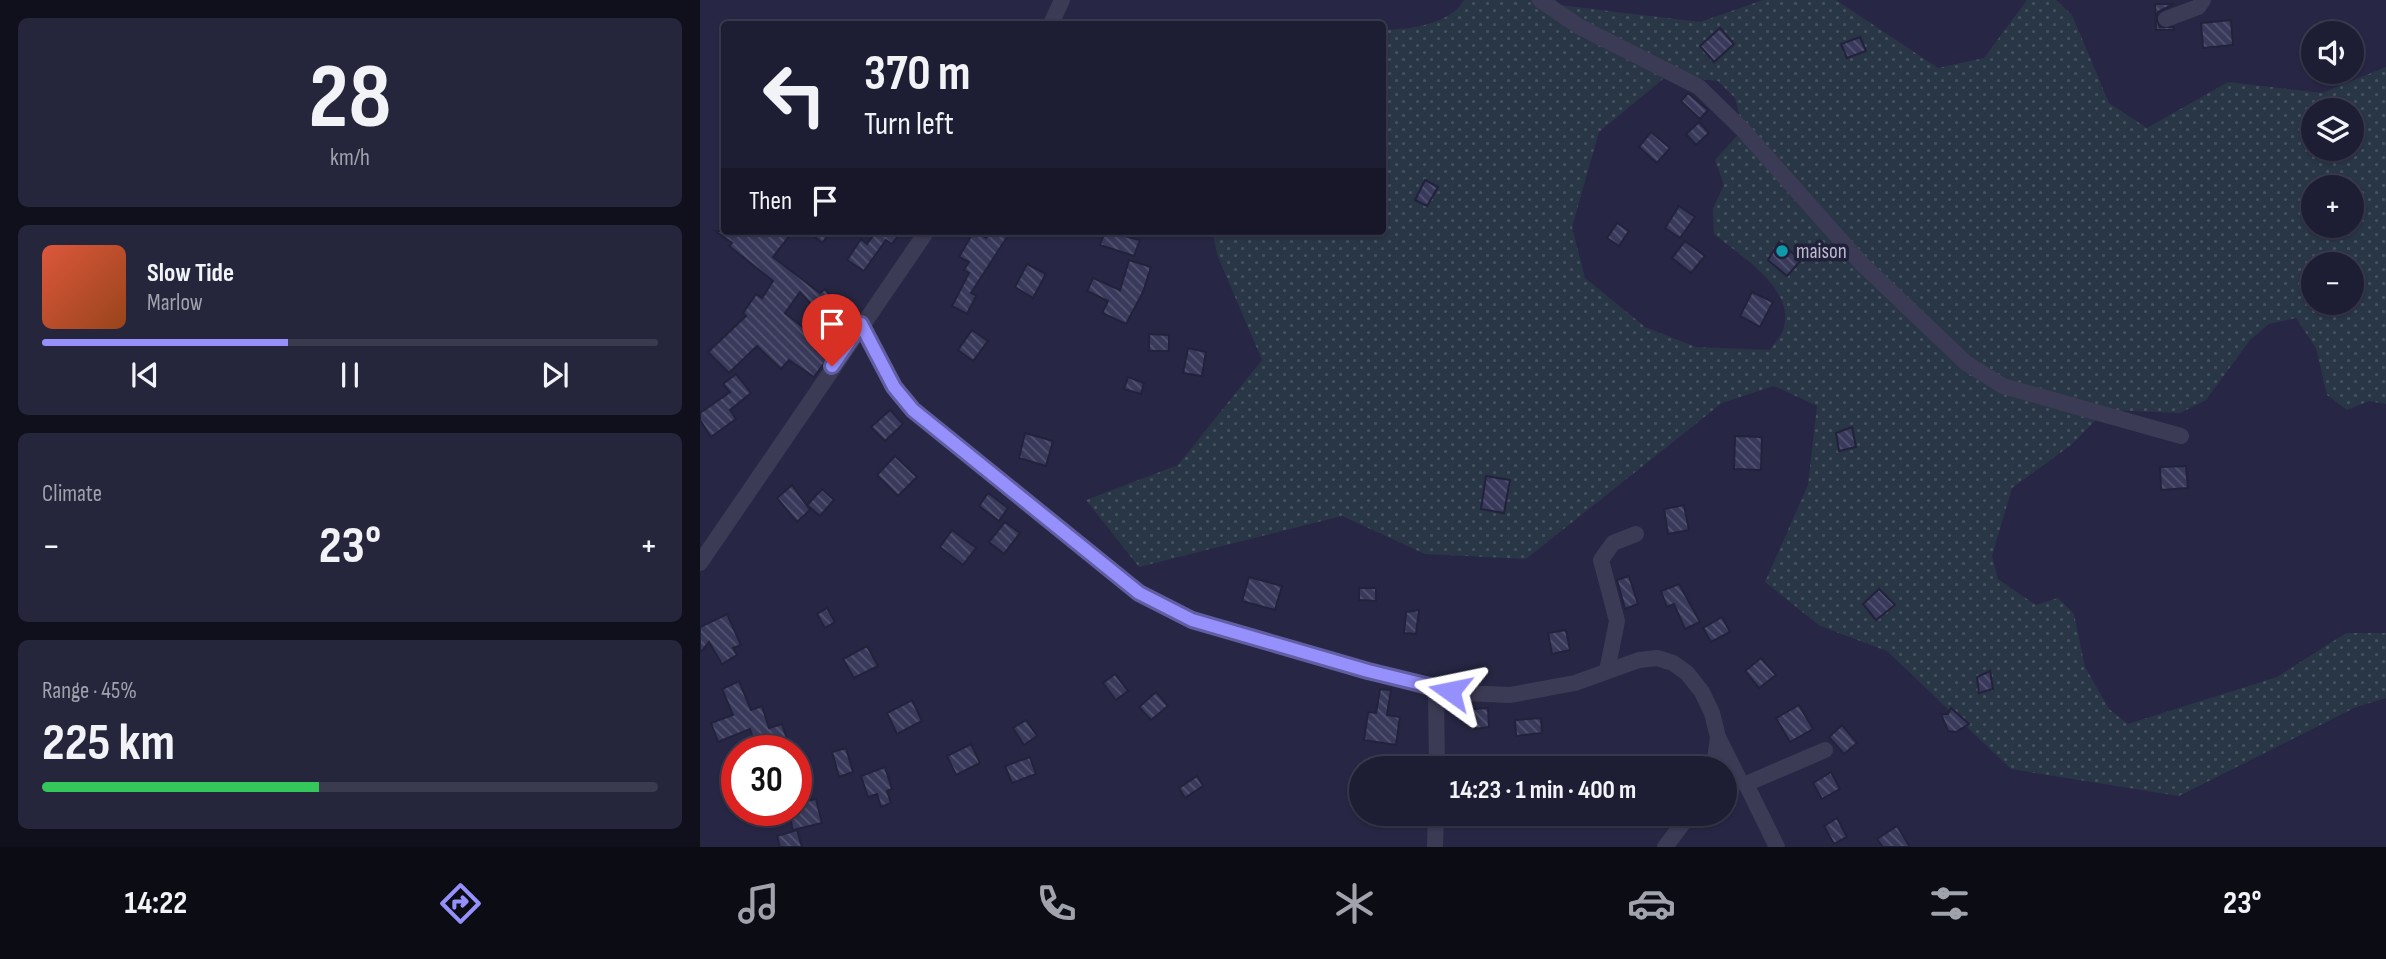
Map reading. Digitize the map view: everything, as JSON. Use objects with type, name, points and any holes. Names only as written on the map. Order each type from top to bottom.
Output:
[{"type":"street","points":[[1052,21],[1062,0]]},
{"type":"street","points":[[1540,0],[1580,27],[1699,87],[1743,130],[1862,264],[1966,363],[2003,386],[2181,436]]},
{"type":"street","points":[[2166,19],[2198,6],[2203,0]]},
{"type":"street","points":[[700,563],[924,235]]},
{"type":"street","points":[[861,324],[894,387],[913,410],[1139,593],[1192,620],[1436,690],[1510,695],[1575,683],[1639,660],[1657,658],[1673,663],[1687,673],[1702,692],[1712,713],[1718,737],[1740,781],[1746,784],[1777,847]]},
{"type":"street","points":[[1607,671],[1617,621],[1601,560],[1613,543],[1636,534]]},
{"type":"street","points":[[1436,690],[1437,756]]},
{"type":"street","points":[[1716,756],[1718,737]]},
{"type":"street","points":[[1746,784],[1825,750]]},
{"type":"street","points":[[1435,847],[1436,826]]},
{"type":"street","points":[[1665,847],[1680,826]]},
{"type":"shaded area","points":[[1464,0],[1556,0],[1559,5],[1700,22],[1763,0],[1836,0],[1938,68],[1984,58],[2027,0],[2056,0],[2072,15],[2109,103],[2147,128],[2228,82],[2322,93],[2344,84],[2364,84],[2364,76],[2386,67],[2386,404],[2369,401],[2347,410],[2327,395],[2316,348],[2296,318],[2269,324],[2250,340],[2206,400],[2180,413],[2106,410],[2071,445],[2012,488],[1992,556],[1998,579],[2036,605],[2058,598],[2074,614],[2085,667],[2109,709],[2128,724],[2277,677],[2346,633],[2386,633],[2386,698],[2356,707],[2179,796],[2011,769],[1887,651],[1820,626],[1765,582],[1808,485],[1817,406],[1774,386],[1722,403],[1526,559],[1425,554],[1342,516],[1139,567],[1086,500],[1178,465],[1262,360],[1218,257],[1213,235],[1386,235],[1386,30],[1439,20],[1458,8]],"holes":[[[1668,75],[1718,81],[1735,98],[1743,129],[1715,160],[1724,185],[1713,208],[1714,234],[1763,274],[1781,299],[1785,312],[1784,327],[1770,350],[1696,347],[1645,327],[1585,278],[1572,227],[1599,132]]]},
{"type":"building","points":[[2155,4],[2174,4],[2158,12],[2156,18],[2160,27],[2174,27],[2174,30],[2156,30]]},
{"type":"building","points":[[2231,20],[2233,45],[2203,48],[2201,23]]},
{"type":"building","points":[[1720,28],[1734,44],[1714,62],[1700,46]]},
{"type":"building","points":[[1860,37],[1866,51],[1847,58],[1841,44]]},
{"type":"building","points":[[1688,93],[1708,110],[1700,119],[1681,101]]},
{"type":"building","points":[[1699,122],[1709,133],[1696,145],[1686,134]]},
{"type":"building","points":[[1651,132],[1670,148],[1657,163],[1639,147]]},
{"type":"building","points":[[1425,180],[1438,187],[1427,206],[1415,200]]},
{"type":"building","points":[[1679,206],[1695,217],[1680,238],[1665,228]]},
{"type":"building","points":[[1617,223],[1629,231],[1619,246],[1607,238]]},
{"type":"building","points":[[715,231],[721,231],[721,235],[790,235],[773,257],[820,293],[825,289],[837,303],[822,317],[800,292],[785,313],[804,328],[813,317],[830,330],[816,350],[828,358],[814,377],[789,360],[781,369],[757,346],[729,373],[708,352],[746,316],[743,313],[756,294],[762,298],[773,281],[729,246],[732,243]]},
{"type":"building","points":[[813,235],[829,235],[822,243]]},
{"type":"building","points":[[874,235],[898,235],[892,244],[886,240],[864,271],[847,260],[861,239],[867,244]]},
{"type":"building","points":[[972,235],[986,238],[988,235],[1008,235],[971,293],[976,296],[967,314],[952,306],[969,273],[964,270],[969,262],[959,257]]},
{"type":"building","points":[[1104,235],[1121,235],[1140,240],[1134,256],[1100,245]]},
{"type":"building","points":[[1685,241],[1705,256],[1691,273],[1672,258]]},
{"type":"building","name":"maison","points":[[1779,242],[1801,260],[1787,276],[1768,260]]},
{"type":"building","points":[[1129,260],[1151,267],[1143,292],[1126,324],[1102,313],[1108,301],[1087,291],[1093,278],[1120,290]]},
{"type":"building","points":[[1027,264],[1046,274],[1033,298],[1015,287]]},
{"type":"building","points":[[1752,292],[1773,302],[1760,327],[1740,316]]},
{"type":"building","points":[[972,330],[988,341],[973,361],[958,350]]},
{"type":"building","points":[[1149,334],[1169,335],[1169,351],[1149,351]]},
{"type":"building","points":[[1188,348],[1206,352],[1202,376],[1183,373]]},
{"type":"building","points":[[736,374],[751,393],[730,410],[736,419],[711,437],[700,420],[700,413],[730,392],[723,384]]},
{"type":"building","points":[[1128,377],[1144,383],[1141,394],[1124,389]]},
{"type":"building","points":[[890,410],[903,424],[885,441],[871,427]]},
{"type":"building","points":[[1852,427],[1856,447],[1839,451],[1836,433]]},
{"type":"building","points":[[1025,433],[1053,441],[1046,466],[1019,458]]},
{"type":"building","points":[[1735,436],[1762,437],[1761,470],[1734,469]]},
{"type":"building","points":[[895,456],[917,477],[898,496],[877,475]]},
{"type":"building","points":[[2186,466],[2188,488],[2161,490],[2160,467]]},
{"type":"building","points":[[1486,476],[1510,480],[1504,513],[1481,509]]},
{"type":"building","points":[[792,485],[810,510],[797,522],[777,498]]},
{"type":"building","points":[[822,489],[834,500],[820,516],[807,505]]},
{"type":"building","points":[[988,493],[1008,508],[999,521],[979,506]]},
{"type":"building","points":[[1684,505],[1689,530],[1668,534],[1664,509]]},
{"type":"building","points":[[1005,522],[1020,533],[1004,554],[989,542]]},
{"type":"building","points":[[952,530],[976,548],[963,565],[940,547]]},
{"type":"building","points":[[1629,576],[1638,604],[1625,609],[1617,580]]},
{"type":"building","points":[[1249,577],[1282,586],[1275,610],[1242,601]]},
{"type":"building","points":[[1679,584],[1700,622],[1685,629],[1674,604],[1667,607],[1661,591]]},
{"type":"building","points":[[1359,588],[1376,588],[1376,601],[1359,600]]},
{"type":"building","points":[[1879,589],[1895,605],[1876,620],[1863,604]]},
{"type":"building","points":[[827,608],[835,622],[825,628],[817,614]]},
{"type":"building","points":[[1419,610],[1416,634],[1404,633],[1406,612]]},
{"type":"building","points":[[727,614],[741,645],[733,648],[737,655],[722,664],[709,642],[700,653],[700,627]]},
{"type":"building","points":[[1722,617],[1730,632],[1711,642],[1703,628]]},
{"type":"building","points":[[1566,630],[1570,650],[1552,654],[1548,633]]},
{"type":"building","points":[[867,646],[878,666],[854,678],[843,659]]},
{"type":"building","points":[[1761,658],[1776,675],[1759,688],[1745,671]]},
{"type":"building","points":[[1990,671],[1993,689],[1979,693],[1977,677]]},
{"type":"building","points":[[1115,674],[1128,691],[1116,700],[1103,683]]},
{"type":"building","points":[[739,681],[751,710],[762,706],[769,728],[782,724],[786,735],[752,735],[750,729],[735,735],[721,735],[721,741],[718,742],[711,723],[733,715],[722,689]]},
{"type":"building","points":[[1380,689],[1391,690],[1387,715],[1400,717],[1396,745],[1364,740],[1368,712],[1376,713]]},
{"type":"building","points":[[1156,692],[1168,706],[1151,720],[1139,707]]},
{"type":"building","points":[[912,700],[922,721],[897,734],[887,713]]},
{"type":"building","points":[[1799,705],[1813,729],[1790,742],[1776,718]]},
{"type":"building","points":[[1488,708],[1489,727],[1475,729],[1473,709]]},
{"type":"building","points":[[1951,708],[1969,724],[1956,732],[1948,731],[1941,714],[1948,714]]},
{"type":"building","points":[[1541,718],[1542,733],[1516,736],[1515,720]]},
{"type":"building","points":[[1026,720],[1037,736],[1024,745],[1013,728]]},
{"type":"building","points":[[1842,725],[1857,743],[1844,754],[1829,737]]},
{"type":"building","points":[[971,744],[980,763],[956,775],[947,756]]},
{"type":"building","points":[[846,748],[853,772],[839,777],[832,752]]},
{"type":"building","points":[[1030,757],[1036,774],[1012,783],[1005,766]]},
{"type":"building","points":[[885,767],[892,789],[887,791],[891,803],[881,807],[877,794],[868,797],[861,776]]},
{"type":"building","points":[[1831,772],[1840,789],[1822,799],[1813,783]]},
{"type":"building","points":[[1197,776],[1203,786],[1185,798],[1179,788]]},
{"type":"building","points":[[816,799],[822,823],[812,825],[812,800]]},
{"type":"building","points":[[1837,818],[1847,837],[1834,844],[1824,826]]},
{"type":"building","points":[[792,826],[810,826],[793,830]]},
{"type":"building","points":[[1897,826],[1910,847],[1883,847],[1877,839]]},
{"type":"building","points":[[797,830],[802,847],[780,847],[777,836]]},
{"type":"place","name":"maison","points":[[1782,251]]},
{"type":"route","points":[[832,366],[861,324],[894,387],[913,410],[981,468],[1139,593],[1192,620],[1436,690],[1450,691]]}]
